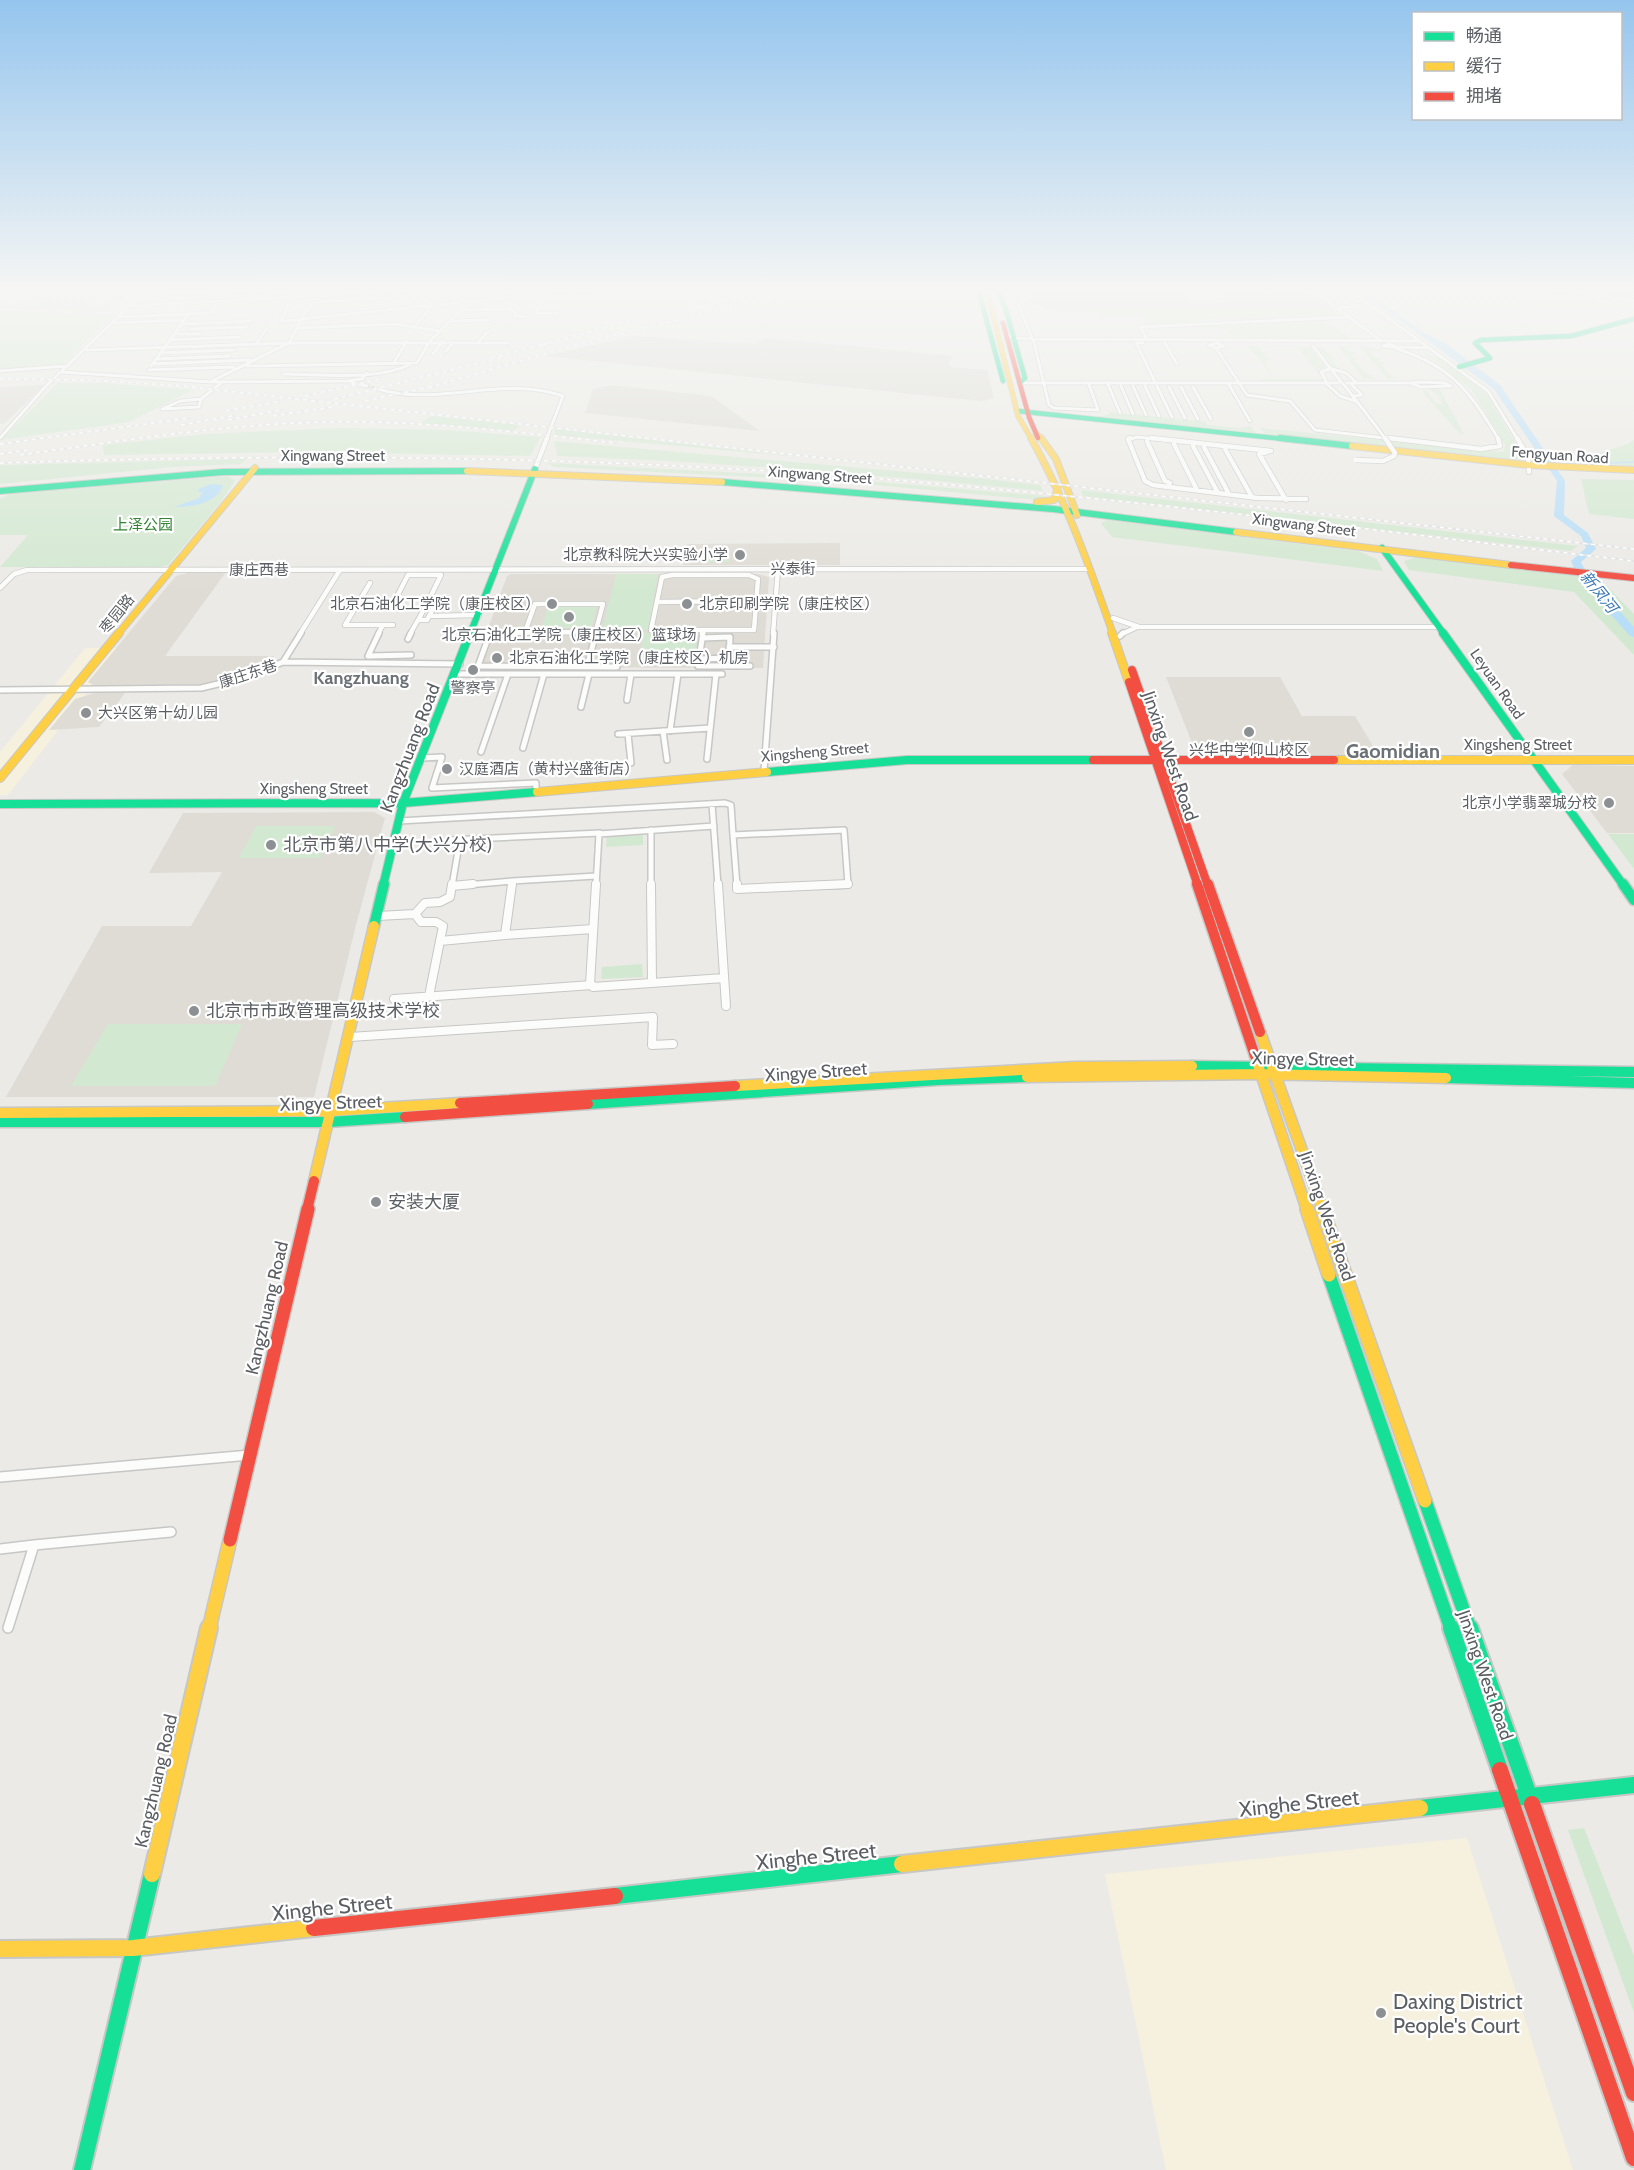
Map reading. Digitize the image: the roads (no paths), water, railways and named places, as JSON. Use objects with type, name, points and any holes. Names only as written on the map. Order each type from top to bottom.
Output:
[{"type":"main road","points":[[1016,390],[1025,419],[1045,439],[1071,490],[1067,503]]},
{"type":"main road","points":[[1021,390],[1029,442],[1067,503]]},
{"type":"main road","name":"Fengyuan Road","points":[[1025,419],[1061,418],[1533,468],[1634,473]]},
{"type":"main road","name":"Xingwang Street","points":[[0,486],[136,473],[402,466],[533,476],[800,483],[1028,502],[1051,501],[1381,547],[1595,571],[1634,572]]},
{"type":"main road","name":"Xingwang Street","points":[[0,491],[254,469],[502,473],[521,477],[562,476],[1067,503]]},
{"type":"main road","name":"枣园路","points":[[0,778],[254,469]]},
{"type":"main road","points":[[240,487],[253,477],[274,471]]},
{"type":"main road","points":[[216,473],[240,477],[240,487]]},
{"type":"main road","name":"Kangzhuang Road","points":[[82,2170],[403,803],[533,476]]},
{"type":"main road","name":"Jinxing West Road","points":[[1067,503],[1089,569],[1273,1071],[1634,2093]]},
{"type":"main road","name":"Jinxing West Road","points":[[1067,503],[1120,636],[1259,1070],[1634,2158]]},
{"type":"main road","name":"Leyuan Road","points":[[1381,547],[1634,900]]},
{"type":"main road","name":"Xingwang Street","points":[[1595,571],[1634,578]]},
{"type":"main road","name":"Xingsheng Street","points":[[0,804],[403,803],[907,760],[1634,760]]},
{"type":"main road","name":"Xingye Street","points":[[0,1122],[329,1116],[949,1080],[1259,1070],[1634,1083]]},
{"type":"main road","name":"Xingye Street","points":[[1273,1071],[1634,1072]]},
{"type":"main road","name":"Xingye Street","points":[[0,1113],[329,1116]]},
{"type":"main road","name":"Xinghe Street","points":[[0,1949],[134,1948],[1634,1785]]},
{"type":"street","points":[[0,438],[45,390]]},
{"type":"street","points":[[201,399],[199,406],[179,410],[162,409],[180,401],[201,399],[212,390]]},
{"type":"street","points":[[383,390],[407,396],[526,390]]},
{"type":"street","points":[[533,476],[563,396],[539,390]]},
{"type":"street","points":[[1045,390],[1051,407],[1098,410],[1091,390]]},
{"type":"street","points":[[1111,390],[1120,412]]},
{"type":"street","points":[[1123,390],[1133,414]]},
{"type":"street","points":[[1135,390],[1146,415]]},
{"type":"street","points":[[1147,390],[1159,416]]},
{"type":"street","points":[[1159,390],[1172,417]]},
{"type":"street","points":[[1171,390],[1185,418]]},
{"type":"street","points":[[1183,390],[1198,419]]},
{"type":"street","points":[[1195,390],[1211,419]]},
{"type":"street","points":[[1232,390],[1250,421]]},
{"type":"street","points":[[1244,390],[1249,397],[1290,401],[1311,428],[1318,432],[1481,449],[1500,446],[1501,443],[1468,390]]},
{"type":"street","points":[[1335,390],[1340,396],[1354,399],[1364,396],[1359,390]]},
{"type":"street","points":[[1347,390],[1395,453],[1390,459],[1356,460]]},
{"type":"street","points":[[1487,390],[1533,468]]},
{"type":"street","points":[[1137,440],[1261,453],[1271,451],[1137,437],[1128,439],[1145,481],[1153,485],[1252,497],[1306,499]]},
{"type":"street","points":[[1147,441],[1165,481],[1170,483]]},
{"type":"street","points":[[1174,444],[1197,490]]},
{"type":"street","points":[[1193,446],[1218,493]]},
{"type":"street","points":[[1204,447],[1229,494]]},
{"type":"street","points":[[1226,449],[1252,497]]},
{"type":"street","points":[[1261,453],[1259,454],[1286,500]]},
{"type":"street","points":[[764,771],[778,569]]},
{"type":"street","name":"兴泰街","points":[[497,570],[1089,569]]},
{"type":"street","name":"康庄西巷","points":[[0,588],[21,570],[497,570]]},
{"type":"street","points":[[284,663],[340,570]]},
{"type":"street","points":[[393,604],[408,575],[441,575],[408,639]]},
{"type":"street","points":[[749,575],[758,579],[756,601],[754,630],[651,630],[662,577],[749,575]]},
{"type":"street","points":[[370,583],[345,625],[393,626]]},
{"type":"street","points":[[657,602],[756,601]]},
{"type":"street","points":[[525,633],[535,604],[603,604],[587,667]]},
{"type":"street","points":[[418,620],[427,620],[435,605],[426,606]]},
{"type":"street","points":[[430,616],[479,615]]},
{"type":"street","points":[[1113,618],[1139,627]]},
{"type":"street","points":[[383,625],[368,656],[411,656]]},
{"type":"street","points":[[1120,636],[1126,630],[1139,627],[1438,627]]},
{"type":"street","points":[[703,630],[698,666],[750,666]]},
{"type":"street","points":[[472,633],[596,632]]},
{"type":"street","points":[[490,633],[478,666],[617,667]]},
{"type":"street","points":[[699,659],[729,658],[730,637],[702,638]]},
{"type":"street","points":[[729,648],[774,647]]},
{"type":"street","name":"康庄东巷","points":[[0,690],[201,688],[225,684],[284,663],[458,669],[508,674],[719,674],[710,728]]},
{"type":"street","points":[[481,752],[508,674]]},
{"type":"street","points":[[523,748],[544,674]]},
{"type":"street","points":[[581,707],[589,674]]},
{"type":"street","points":[[627,700],[631,674]]},
{"type":"street","points":[[667,760],[667,731],[678,674]]},
{"type":"street","points":[[618,734],[710,728],[707,759]]},
{"type":"street","points":[[628,734],[630,763]]},
{"type":"street","points":[[422,758],[442,758],[432,788],[536,783],[536,793]]},
{"type":"street","points":[[399,821],[712,804],[731,805],[733,835],[737,889],[848,885],[844,830],[733,835]]},
{"type":"street","points":[[712,804],[726,1006]]},
{"type":"street","points":[[449,840],[714,826]]},
{"type":"street","points":[[651,830],[652,983]]},
{"type":"street","points":[[592,985],[593,929],[600,833]]},
{"type":"street","points":[[378,916],[415,914],[425,903],[440,902],[450,897],[460,839]]},
{"type":"street","points":[[452,886],[596,876]]},
{"type":"street","points":[[505,934],[512,881]]},
{"type":"street","points":[[415,914],[421,922],[436,922],[442,926],[429,996]]},
{"type":"street","points":[[440,941],[505,934],[593,929]]},
{"type":"street","points":[[394,999],[724,978]]},
{"type":"street","points":[[350,1036],[653,1017],[652,1045],[673,1044]]},
{"type":"street","points":[[0,1477],[250,1455]]},
{"type":"street","points":[[0,1549],[171,1533]]},
{"type":"street","points":[[8,1628],[34,1545]]},
{"type":"water","points":[[211,484],[223,485],[220,491],[209,500],[195,505],[174,507],[199,498],[202,493],[197,490]]},
{"type":"waterway","name":"新凤河","points":[[1499,390],[1561,481],[1559,516],[1585,535],[1591,549],[1576,561],[1583,577],[1634,634]]},
{"type":"waterway","points":[[1583,464],[1634,462]]},
{"type":"railway","points":[[220,390],[1634,549]]},
{"type":"railway","points":[[305,396],[330,390]]},
{"type":"railway","points":[[334,399],[369,390]]},
{"type":"railway","points":[[365,401],[414,390]]},
{"type":"railway","points":[[226,411],[282,401]]},
{"type":"railway","points":[[273,416],[332,407]]},
{"type":"railway","points":[[228,420],[281,410]]},
{"type":"railway","points":[[181,425],[237,415]]},
{"type":"railway","points":[[0,444],[190,418]]},
{"type":"railway","points":[[20,455],[211,430],[327,422],[436,425],[617,443]]},
{"type":"railway","points":[[0,454],[27,450]]},
{"type":"railway","points":[[0,463],[300,457],[499,460],[699,467],[904,481],[1113,500],[1634,561]]},
{"type":"place","name":"北京教科院大兴实验小学","points":[[740,555]]},
{"type":"place","name":"北京石油化工学院（康庄校区）","points":[[552,604]]},
{"type":"place","name":"北京印刷学院（康庄校区）","points":[[687,604]]},
{"type":"place","name":"北京石油化工学院（康庄校区）篮球场","points":[[569,617]]},
{"type":"place","name":"北京石油化工学院（康庄校区）机房","points":[[497,658]]},
{"type":"place","name":"警察亭","points":[[473,670]]},
{"type":"place","name":"大兴区第十幼儿园","points":[[86,713]]},
{"type":"place","name":"兴华中学仰山校区","points":[[1249,732]]},
{"type":"place","name":"汉庭酒店（黄村兴盛街店）","points":[[447,769]]},
{"type":"place","name":"北京小学翡翠城分校","points":[[1609,803]]},
{"type":"place","name":"北京市第八中学(大兴分校)","points":[[271,845]]},
{"type":"place","name":"北京市市政管理高级技术学校","points":[[194,1011]]},
{"type":"place","name":"安装大厦","points":[[376,1202]]},
{"type":"place","name":"Daxing District People's Court","points":[[1381,2013]]},
{"type":"district","name":"Kangzhuang","points":[[361,678]]},
{"type":"district","name":"Gaomidian","points":[[1393,751]]},
{"type":"park label","name":"上泽公园","points":[[143,525]]}]
